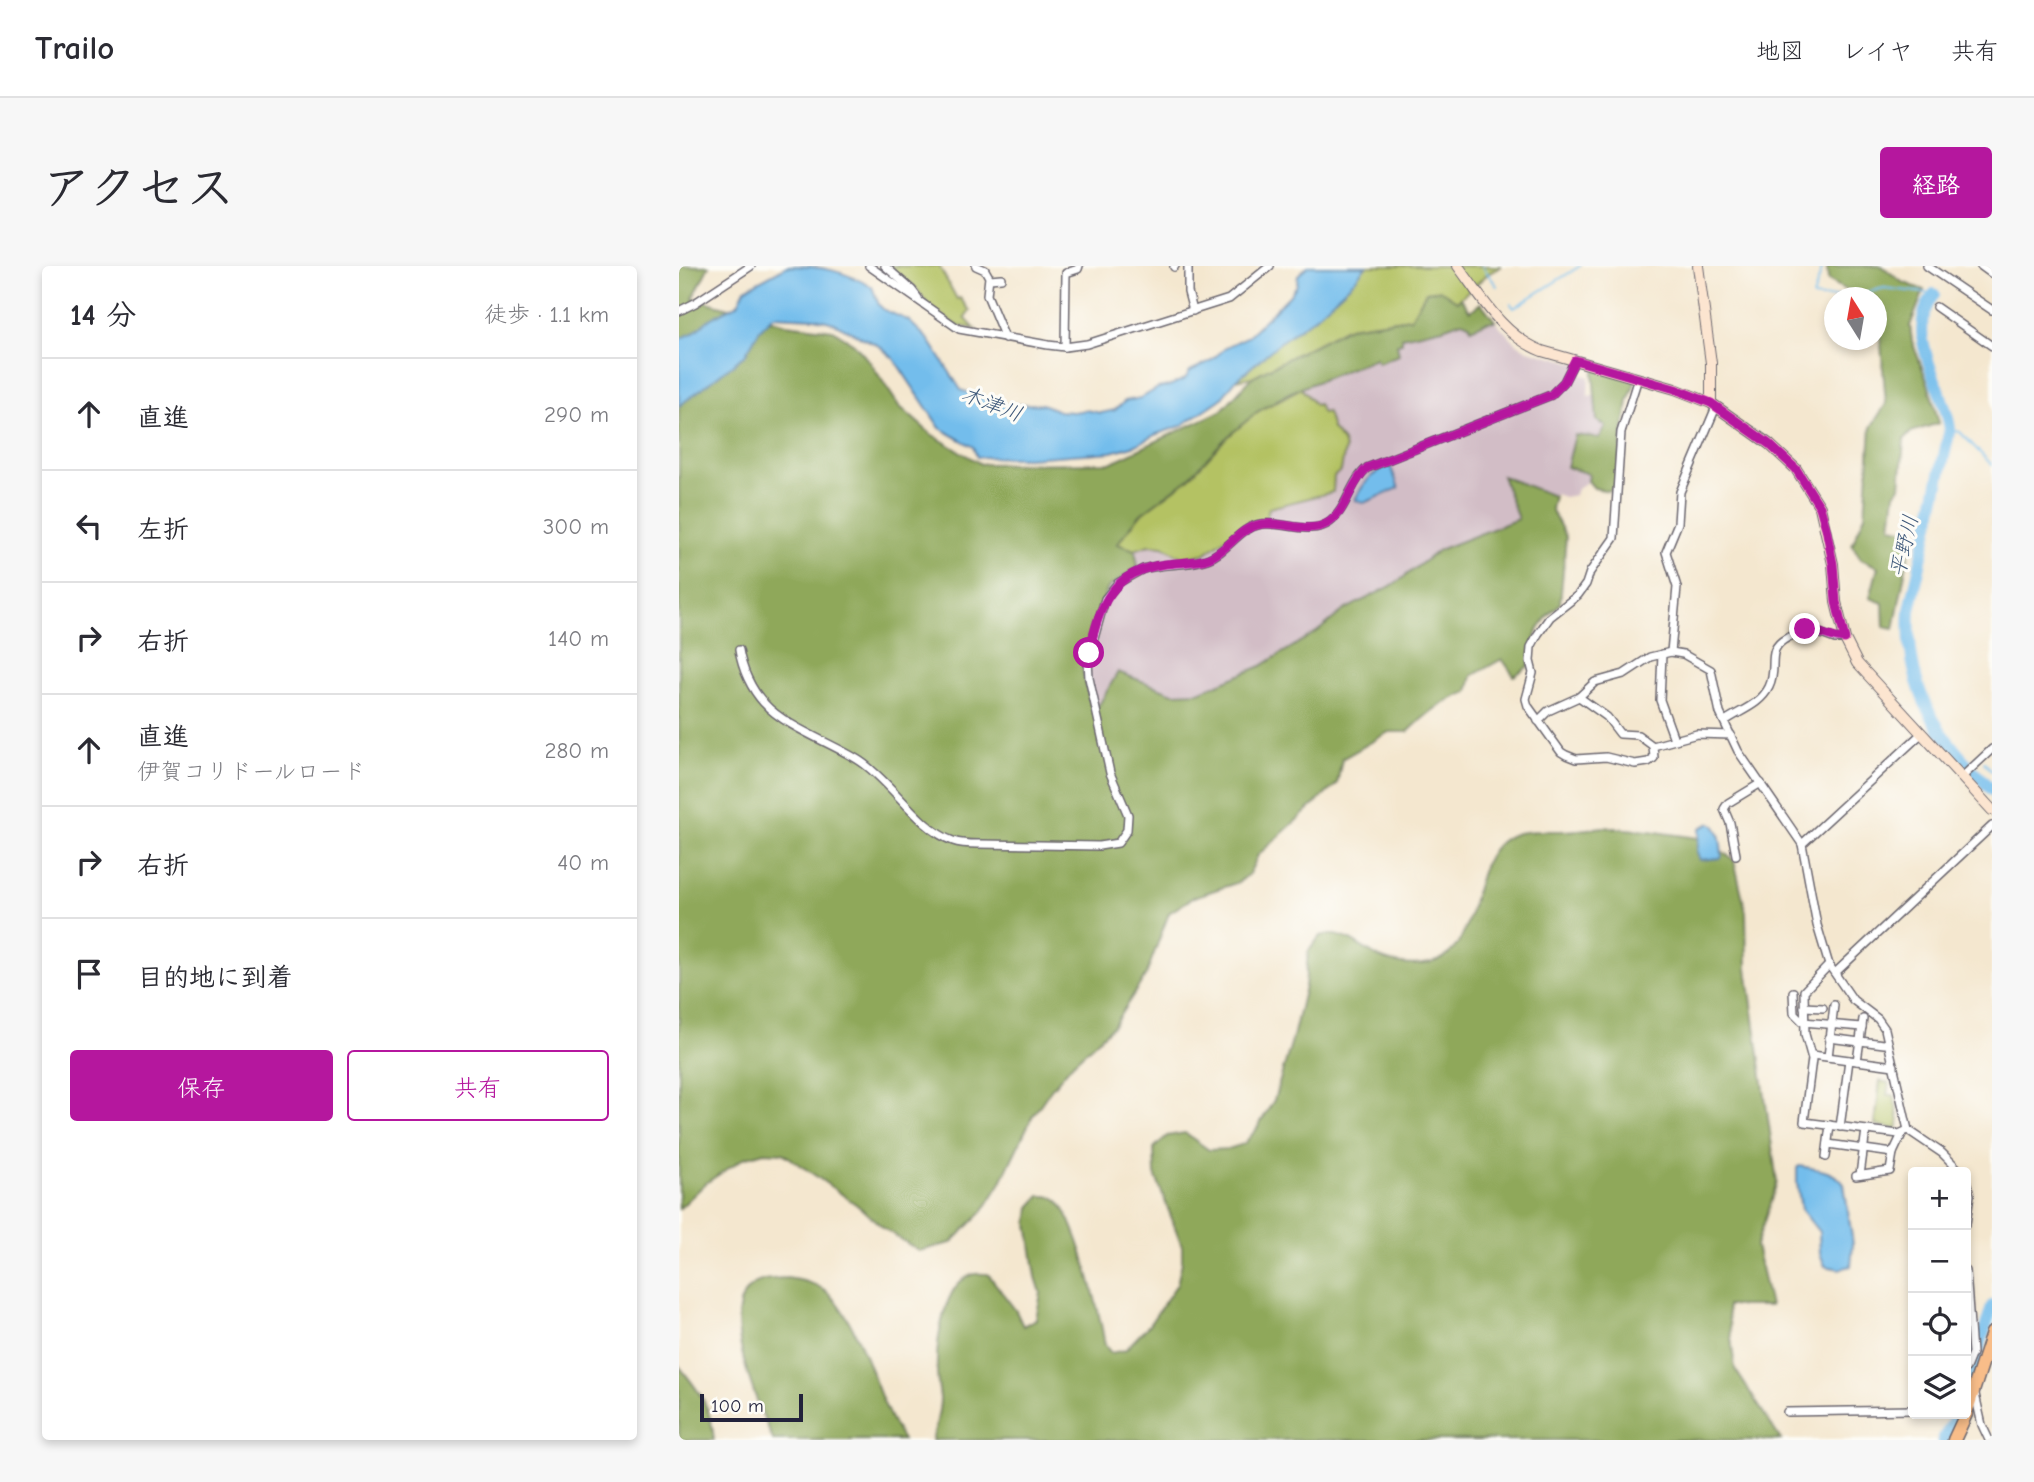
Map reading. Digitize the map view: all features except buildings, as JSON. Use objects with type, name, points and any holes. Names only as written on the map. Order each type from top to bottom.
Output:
[{"type":"highway","points":[[1971,1400],[1977,1367],[1992,1333]]},
{"type":"highway","points":[[1954,1440],[1963,1419]]},
{"type":"street","points":[[679,311],[751,266]]},
{"type":"street","points":[[869,266],[959,328],[1065,347],[1087,344],[1216,303],[1237,293],[1270,266]]},
{"type":"street","points":[[885,266],[912,290],[919,302]]},
{"type":"street","points":[[976,266],[985,270],[990,279],[987,295],[1005,338]]},
{"type":"street","points":[[1059,266],[1066,273],[1065,347]]},
{"type":"street","points":[[1066,273],[1078,269],[1079,266]]},
{"type":"street","points":[[1188,266],[1188,292],[1192,311]]},
{"type":"street","points":[[1458,266],[1511,334],[1527,345],[1638,378],[1713,405],[1769,444],[1796,469],[1820,507],[1833,564],[1836,602],[1845,639],[1857,663],[1921,734],[1965,775],[1992,810]]},
{"type":"street","points":[[1671,652],[1678,592],[1667,549],[1678,523],[1680,492],[1713,405],[1711,363],[1698,266]]},
{"type":"street","points":[[1927,266],[1992,310]]},
{"type":"street","points":[[1981,266],[1992,274]]},
{"type":"street","points":[[990,279],[1001,278]]},
{"type":"street","points":[[1213,293],[1216,303]]},
{"type":"street","points":[[1936,307],[1992,346]]},
{"type":"street","points":[[739,650],[748,678],[764,704],[861,762],[883,779],[932,830],[945,837],[961,843],[979,844],[1100,846],[1118,842],[1127,830],[1128,815],[1110,773],[1088,670],[1091,645],[1110,592],[1123,580],[1143,569],[1211,557],[1251,527],[1266,524],[1314,527],[1328,524],[1336,516],[1356,479],[1367,468],[1551,395],[1564,382],[1575,360]]},
{"type":"street","points":[[1579,696],[1607,718],[1620,734],[1638,735],[1653,746],[1654,758],[1639,764],[1596,756],[1576,759],[1561,752],[1538,721],[1526,699],[1533,673],[1531,648],[1550,617],[1578,595],[1590,572],[1614,538],[1621,432],[1638,378]]},
{"type":"street","points":[[1725,720],[1753,706],[1769,688],[1774,650],[1779,642],[1808,629],[1835,639],[1845,639]]},
{"type":"street","points":[[1538,721],[1548,711],[1579,696],[1595,682],[1624,674],[1650,657],[1671,652],[1683,654],[1711,670],[1720,713],[1738,751],[1802,844],[1817,925],[1829,965],[1853,1000],[1882,1023],[1888,1037],[1905,1132],[1893,1153],[1890,1171],[1858,1176],[1866,1130]]},
{"type":"street","points":[[1662,654],[1660,700],[1674,739]]},
{"type":"street","points":[[1653,746],[1697,734],[1731,736]]},
{"type":"street","points":[[1802,844],[1921,734]]},
{"type":"street","points":[[1965,775],[1992,749]]},
{"type":"street","points":[[1736,855],[1730,823],[1724,809],[1728,803],[1761,783]]},
{"type":"street","points":[[1835,972],[1992,826]]},
{"type":"street","points":[[1829,965],[1805,988],[1804,1023],[1812,1055],[1804,1122],[1905,1132],[1942,1153],[1956,1167]]},
{"type":"street","points":[[1793,992],[1794,1013],[1804,1023],[1862,1023],[1840,1127]]},
{"type":"street","points":[[1828,1057],[1834,1005]]},
{"type":"street","points":[[1804,1007],[1823,1008]]},
{"type":"street","points":[[1829,1038],[1884,1044]]},
{"type":"street","points":[[1812,1055],[1894,1066]]},
{"type":"street","points":[[1826,1157],[1830,1125]]},
{"type":"street","points":[[1828,1144],[1893,1153]]},
{"type":"street","points":[[1968,1293],[1972,1353],[1977,1367]]},
{"type":"street","points":[[1974,1392],[1982,1425],[1989,1440]]},
{"type":"street","points":[[1787,1412],[1908,1410]]},
{"type":"shaded area","points":[[1462,321],[1471,328],[1495,321],[1517,344],[1528,350],[1582,365],[1578,373],[1589,377],[1588,396],[1595,396],[1597,421],[1607,426],[1600,438],[1571,470],[1590,474],[1588,481],[1577,489],[1575,495],[1554,496],[1503,477],[1518,519],[1439,550],[1395,584],[1344,610],[1318,631],[1261,666],[1199,692],[1173,693],[1118,672],[1098,705],[1091,707],[1083,673],[1084,656],[1093,624],[1108,588],[1138,566],[1135,550],[1149,545],[1163,546],[1183,558],[1247,523],[1266,519],[1269,508],[1334,475],[1343,442],[1332,429],[1327,412],[1322,413],[1301,388],[1376,358],[1378,362],[1399,355],[1396,344],[1401,337]]},
{"type":"green space","points":[[679,266],[709,266],[693,298],[786,324],[833,330],[854,344],[870,362],[899,406],[931,434],[981,464],[1110,463],[1221,411],[1252,377],[1349,327],[1411,318],[1426,292],[1440,290],[1457,301],[1461,298],[1470,311],[1481,303],[1495,321],[1471,329],[1469,324],[1462,321],[1402,337],[1402,343],[1397,344],[1399,355],[1378,363],[1376,358],[1289,393],[1257,412],[1225,439],[1188,479],[1141,514],[1117,544],[1135,550],[1138,566],[1108,588],[1093,624],[1084,656],[1083,673],[1091,707],[1099,705],[1118,672],[1173,693],[1199,692],[1261,666],[1318,631],[1344,610],[1395,584],[1439,550],[1518,519],[1502,476],[1554,496],[1551,509],[1566,537],[1560,604],[1548,615],[1536,634],[1529,666],[1514,676],[1502,659],[1472,676],[1468,692],[1436,708],[1408,732],[1389,732],[1342,759],[1337,784],[1258,855],[1249,874],[1239,882],[1194,897],[1169,913],[1146,975],[1113,1026],[1072,1064],[1051,1089],[1032,1117],[1000,1184],[983,1211],[951,1243],[919,1251],[783,1153],[764,1152],[744,1158],[706,1183],[679,1209]]},
{"type":"green space","points":[[887,266],[939,266],[957,299],[960,298],[970,311],[965,318],[975,329],[956,325],[930,307],[915,287]]},
{"type":"green space","points":[[1366,266],[1502,266],[1489,273],[1457,301],[1411,318],[1349,327],[1252,377],[1236,380],[1336,297]]},
{"type":"green space","points":[[1827,266],[1882,266],[1902,282],[1924,290],[1910,326],[1912,341],[1939,423],[1911,432],[1904,440],[1900,487],[1895,494],[1891,527],[1913,531],[1894,629],[1884,627],[1883,603],[1870,598],[1878,567],[1861,559],[1852,545],[1865,515],[1871,427],[1886,404],[1881,350],[1887,350],[1887,287],[1840,287],[1828,280]]},
{"type":"green space","points":[[1598,369],[1633,379],[1635,383],[1628,401],[1616,484],[1609,491],[1594,488],[1588,481],[1589,474],[1567,467],[1575,435],[1600,438],[1606,426],[1597,421],[1593,372]]},
{"type":"green space","points":[[1301,388],[1315,405],[1318,404],[1322,413],[1327,412],[1332,429],[1343,442],[1345,449],[1341,471],[1334,476],[1333,492],[1269,508],[1266,519],[1247,523],[1204,554],[1183,558],[1163,546],[1149,545],[1135,550],[1117,544],[1141,514],[1188,479],[1225,439],[1257,412]]},
{"type":"green space","points":[[1603,827],[1705,839],[1734,860],[1746,912],[1747,969],[1777,1182],[1756,1246],[1770,1306],[1727,1306],[1735,1369],[1781,1440],[932,1440],[940,1403],[937,1371],[940,1331],[954,1289],[962,1280],[972,1275],[988,1274],[1016,1311],[1023,1326],[1036,1319],[1041,1293],[1028,1224],[1030,1207],[1040,1196],[1056,1199],[1072,1225],[1093,1290],[1105,1345],[1111,1353],[1125,1350],[1149,1325],[1177,1284],[1182,1262],[1182,1246],[1155,1174],[1154,1148],[1167,1136],[1185,1133],[1209,1150],[1228,1149],[1244,1144],[1256,1130],[1274,1100],[1305,986],[1308,952],[1320,936],[1342,937],[1393,962],[1408,965],[1430,963],[1448,955],[1460,940],[1488,858],[1500,842],[1523,832]]},
{"type":"green space","points":[[1880,1081],[1889,1083],[1887,1095],[1894,1095],[1899,1122],[1897,1129],[1875,1125]]},
{"type":"green space","points":[[787,1278],[819,1287],[838,1304],[849,1320],[885,1407],[903,1440],[773,1440],[745,1364],[738,1322],[740,1304],[751,1286],[766,1280]]},
{"type":"green space","points":[[679,1366],[703,1400],[714,1440],[679,1440]]},
{"type":"water","name":"木津川","points":[[787,266],[831,270],[872,287],[879,305],[884,310],[908,320],[929,340],[961,390],[1000,405],[1042,404],[1059,411],[1086,410],[1101,413],[1115,410],[1125,401],[1141,398],[1158,388],[1185,379],[1190,371],[1247,337],[1289,296],[1297,285],[1298,275],[1308,266],[1366,266],[1354,281],[1314,318],[1236,380],[1221,399],[1181,426],[1112,452],[1027,458],[977,457],[973,447],[940,428],[894,359],[879,346],[834,323],[815,318],[773,316],[759,331],[745,355],[679,406],[679,339],[738,304],[745,289]]},
{"type":"water","points":[[1390,465],[1399,488],[1364,503],[1355,500],[1369,479]]},
{"type":"water","points":[[1711,823],[1719,833],[1722,856],[1700,860],[1697,853],[1700,828]]},
{"type":"water","points":[[1799,1166],[1830,1173],[1844,1184],[1853,1244],[1851,1266],[1840,1269],[1825,1266],[1820,1254],[1819,1232],[1801,1209],[1797,1183]]},
{"type":"waterway","points":[[1482,266],[1497,286]]},
{"type":"waterway","points":[[1511,304],[1514,308],[1580,266]]},
{"type":"waterway","points":[[1823,266],[1813,297],[1857,295],[1884,288],[1934,294]]},
{"type":"waterway","name":"平野川","points":[[1934,294],[1925,310],[1923,343],[1950,429],[1910,610],[1913,665],[1928,710],[1940,730],[1992,790]]},
{"type":"waterway","points":[[1950,429],[1960,432],[1992,465]]},
{"type":"waterway","points":[[1984,762],[1992,771]]},
{"type":"waterway","name":"平野川","points":[[1971,1375],[1992,1306]]},
{"type":"waterway","name":"平野川","points":[[1943,1440],[1954,1419]]},
{"type":"route","points":[[1089,653],[1105,599],[1114,587],[1133,573],[1160,565],[1211,557],[1244,530],[1261,524],[1314,527],[1328,524],[1336,516],[1356,479],[1367,468],[1551,395],[1564,382],[1575,360],[1675,389],[1711,403],[1769,444],[1796,469],[1820,507],[1833,564],[1836,602],[1845,639],[1835,639],[1805,629]]}]
